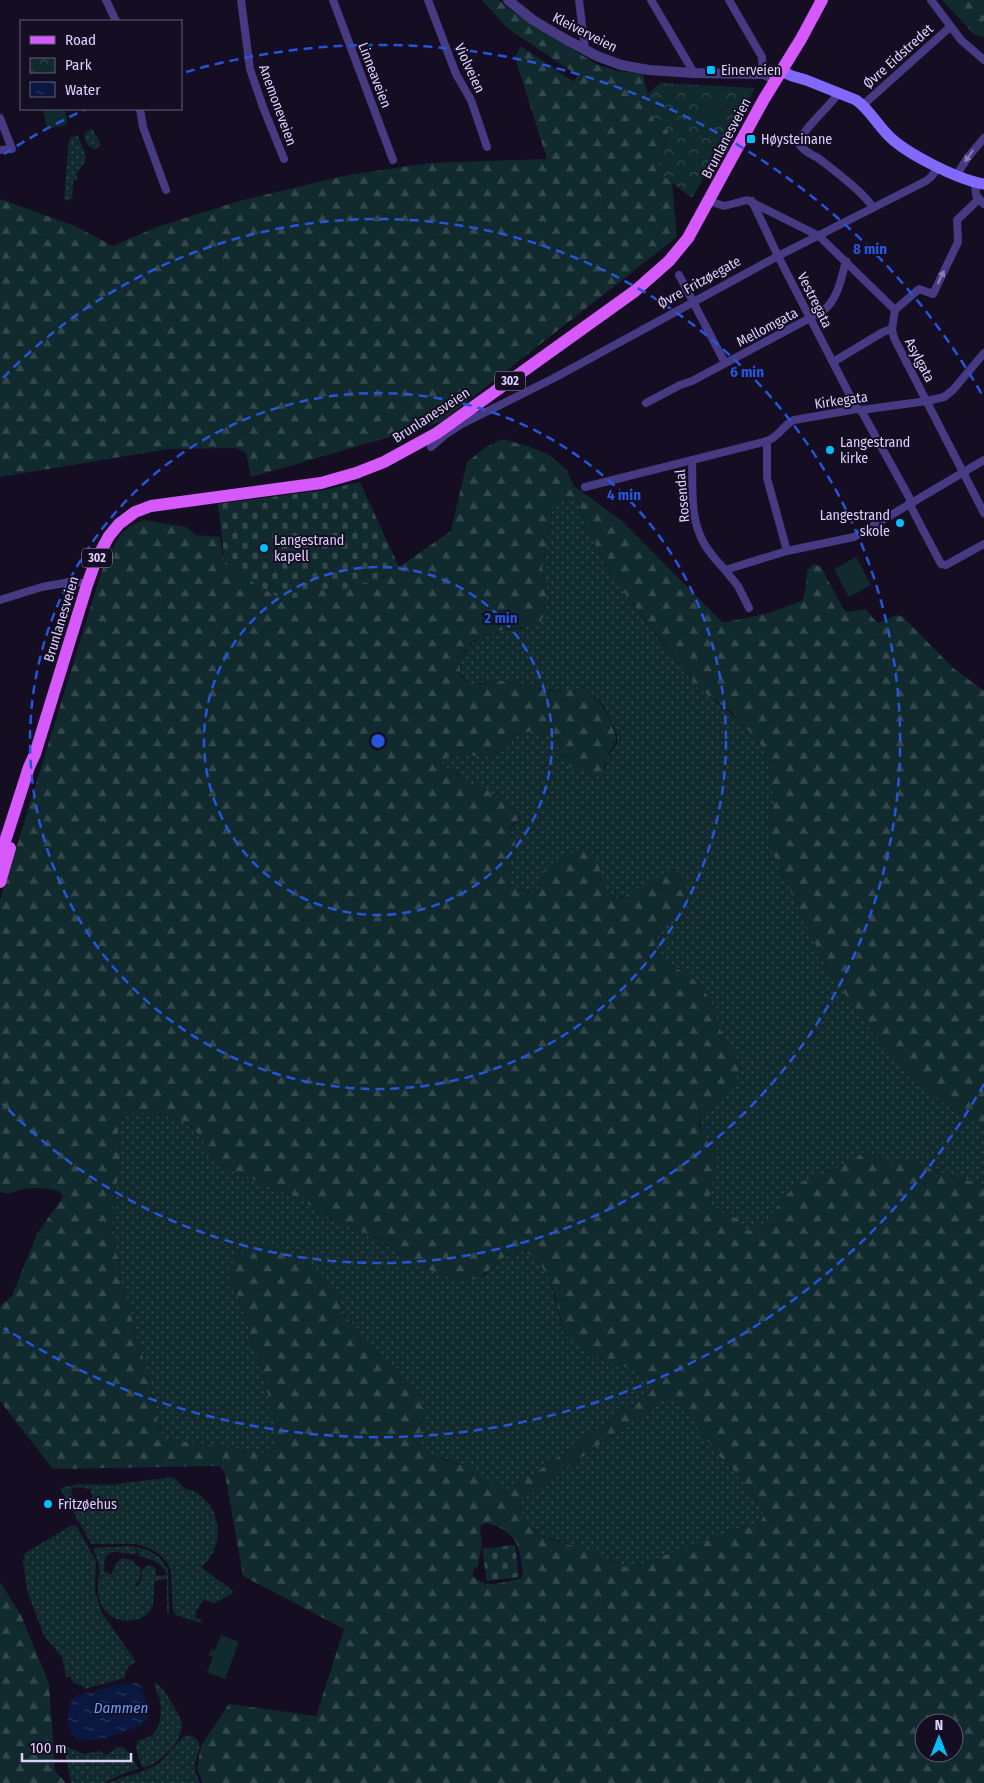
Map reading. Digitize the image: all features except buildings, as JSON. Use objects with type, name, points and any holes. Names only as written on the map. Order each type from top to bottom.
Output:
[{"type":"main road","name":"Brunlanesveien","points":[[0,882],[3,849],[34,768],[35,754],[87,585],[96,560],[109,536],[127,518],[143,509],[168,503],[293,488],[332,481],[384,462],[437,433],[654,276],[682,246],[822,0]]},
{"type":"main road","points":[[779,75],[792,76],[839,92],[863,104],[893,140],[938,168],[980,183]]},
{"type":"street","points":[[106,0],[116,20]]},
{"type":"street","name":"Anemoneveien","points":[[241,0],[246,50],[252,76],[284,158]]},
{"type":"street","name":"Linneaveien","points":[[333,0],[393,160]]},
{"type":"street","name":"Violveien","points":[[428,0],[456,74],[471,100],[487,147]]},
{"type":"street","name":"Kleiverveien","points":[[508,0],[533,20],[585,50],[621,66],[694,73],[779,75]]},
{"type":"street","points":[[578,0],[585,50]]},
{"type":"street","points":[[651,0],[694,73]]},
{"type":"street","points":[[729,0],[762,56],[763,74]]},
{"type":"street","points":[[931,0],[961,40],[984,60]]},
{"type":"street","name":"Øvre Eidstredet","points":[[863,104],[950,27]]},
{"type":"street","points":[[839,92],[832,103],[801,136],[799,144],[865,198],[873,208]]},
{"type":"street","points":[[140,110],[143,127],[166,190]]},
{"type":"street","points":[[0,118],[12,149],[0,150]]},
{"type":"street","points":[[956,176],[968,157],[984,138]]},
{"type":"street","name":"Øvre Fritzøegate","points":[[431,447],[462,424],[556,377],[778,256],[926,181],[938,168]]},
{"type":"street","points":[[709,201],[724,206],[742,200],[752,201],[819,236],[895,310],[919,289],[933,294],[958,242],[958,220],[981,201],[975,192],[980,183]]},
{"type":"street","name":"Vestregata","points":[[752,201],[810,318],[859,410],[909,497],[910,504],[942,565],[946,565],[984,544]]},
{"type":"street","name":"Mellomgata","points":[[646,403],[823,311],[832,302],[846,262]]},
{"type":"street","points":[[679,275],[725,363]]},
{"type":"street","name":"Asylgata","points":[[895,310],[892,329],[894,338],[984,513]]},
{"type":"street","points":[[833,362],[882,332],[892,329]]},
{"type":"street","name":"Kirkegata","points":[[692,461],[767,441],[777,436],[794,420],[944,397],[953,390],[984,353]]},
{"type":"street","points":[[767,441],[767,478],[787,551]]},
{"type":"street","points":[[725,570],[787,551],[854,537],[984,460]]},
{"type":"street","name":"Rosendal","points":[[585,486],[692,461],[694,511],[700,535],[712,556],[738,586],[749,608]]},
{"type":"street","points":[[0,600],[42,587],[75,581],[87,585]]},
{"type":"green space","points":[[482,0],[499,0],[539,29],[598,65],[617,71],[643,74],[655,126],[669,130],[657,170],[672,183],[677,237],[441,422],[251,477],[246,453],[235,448],[168,449],[0,477],[0,199],[75,226],[113,246],[157,227],[239,201],[348,175],[430,163],[547,159],[515,57],[521,46],[574,82],[577,75],[507,28]]},
{"type":"green space","points":[[942,0],[984,0],[984,37],[975,35]]},
{"type":"green space","points":[[660,83],[755,88],[692,198],[657,170],[669,130],[655,126],[648,94]]},
{"type":"green space","points":[[713,98],[725,109],[706,128],[695,117]]},
{"type":"green space","points":[[43,110],[65,110],[66,125],[47,129]]},
{"type":"green space","points":[[92,128],[101,145],[95,149],[87,143],[84,134]]},
{"type":"green space","points":[[78,135],[86,158],[76,174],[78,180],[73,181],[72,199],[64,201],[69,140],[71,137]]},
{"type":"green space","points":[[503,439],[548,454],[566,469],[574,486],[622,521],[723,623],[769,613],[802,601],[806,587],[807,570],[814,564],[821,567],[847,612],[865,609],[879,623],[897,615],[903,617],[952,667],[984,691],[984,1128],[945,1104],[910,1073],[873,1033],[827,969],[773,854],[768,824],[774,804],[773,788],[766,755],[761,745],[735,715],[698,688],[612,577],[585,525],[579,504],[574,500],[564,498],[557,500],[553,506],[542,567],[547,589],[543,618],[538,625],[502,630],[479,637],[470,644],[464,653],[460,671],[465,680],[474,684],[504,681],[552,691],[575,689],[588,692],[598,700],[605,711],[616,738],[607,757],[604,772],[602,775],[594,774],[565,765],[562,758],[562,743],[544,733],[537,732],[518,735],[490,755],[451,756],[442,763],[444,767],[466,782],[486,789],[518,812],[519,819],[509,830],[510,835],[515,840],[508,874],[509,880],[513,885],[521,889],[534,893],[540,889],[542,873],[549,865],[578,850],[586,850],[594,854],[609,894],[614,899],[621,898],[672,870],[679,871],[685,876],[687,897],[684,908],[678,916],[668,919],[663,924],[654,949],[658,957],[691,977],[704,991],[712,1002],[724,1042],[740,1062],[736,1082],[724,1097],[703,1113],[699,1119],[702,1132],[716,1157],[717,1163],[709,1203],[715,1209],[737,1218],[749,1231],[764,1223],[796,1186],[807,1179],[849,1163],[865,1151],[890,1163],[905,1161],[917,1163],[942,1173],[984,1185],[984,1783],[203,1783],[197,1769],[201,1746],[229,1704],[316,1716],[344,1629],[243,1576],[225,1474],[220,1466],[53,1469],[0,1401],[0,1306],[12,1296],[37,1234],[63,1197],[59,1191],[41,1188],[23,1189],[9,1193],[0,1192],[0,900],[104,564],[121,534],[129,527],[143,520],[186,527],[196,535],[220,537],[225,565],[272,588],[383,578],[451,531],[467,462],[486,447]],"holes":[[[133,1112],[161,1114],[178,1119],[194,1129],[214,1158],[227,1168],[303,1201],[322,1214],[378,1239],[405,1258],[445,1276],[458,1280],[469,1280],[479,1277],[512,1252],[521,1251],[530,1255],[538,1262],[549,1280],[557,1302],[564,1333],[568,1338],[583,1350],[595,1356],[642,1374],[652,1382],[652,1389],[514,1488],[507,1491],[499,1488],[470,1468],[432,1456],[422,1450],[417,1440],[423,1427],[425,1407],[415,1392],[402,1382],[386,1362],[360,1339],[355,1327],[342,1313],[339,1298],[334,1287],[287,1250],[273,1246],[254,1247],[238,1255],[231,1266],[231,1279],[247,1320],[251,1343],[262,1369],[277,1432],[277,1447],[271,1452],[262,1453],[167,1439],[162,1435],[158,1424],[149,1379],[127,1301],[118,1261],[113,1223],[120,1158],[119,1126]],[[675,1398],[682,1404],[716,1453],[740,1477],[762,1510],[764,1516],[761,1521],[630,1568],[592,1551],[553,1540],[535,1531],[528,1525],[521,1509],[521,1503],[524,1498],[660,1402]],[[486,1523],[505,1531],[515,1540],[520,1556],[523,1575],[521,1578],[490,1584],[483,1583],[473,1576],[473,1571],[478,1566],[482,1544],[480,1529],[481,1525]]]},
{"type":"green space","points":[[360,482],[401,568],[358,586],[340,590],[315,590],[287,599],[268,592],[225,564],[218,504],[324,490]]},
{"type":"green space","points":[[564,498],[574,500],[579,504],[585,525],[612,577],[698,688],[743,723],[761,745],[767,755],[773,788],[774,804],[768,824],[773,854],[827,969],[873,1033],[910,1073],[945,1104],[984,1128],[984,1185],[942,1173],[917,1163],[905,1161],[890,1163],[865,1151],[849,1163],[824,1173],[776,1210],[771,1218],[759,1228],[749,1232],[739,1220],[718,1211],[709,1203],[716,1163],[712,1148],[699,1122],[702,1114],[714,1105],[721,1095],[740,1062],[724,1042],[719,1027],[680,969],[658,957],[654,949],[662,924],[668,919],[678,916],[687,897],[685,876],[614,899],[609,894],[605,885],[542,873],[540,889],[534,893],[515,887],[508,881],[506,876],[514,851],[509,830],[519,819],[518,812],[486,789],[466,782],[458,774],[444,767],[442,763],[446,758],[457,755],[490,755],[518,735],[538,732],[551,736],[562,743],[562,758],[606,769],[606,759],[617,743],[617,734],[602,703],[594,696],[566,690],[555,691],[505,681],[472,684],[464,679],[460,671],[461,659],[468,647],[478,638],[496,631],[523,628],[543,618],[547,589],[542,567],[553,506],[556,500]]},
{"type":"green space","points":[[856,557],[871,585],[849,597],[834,569]]},
{"type":"green space","points":[[133,1112],[161,1114],[178,1119],[194,1129],[214,1158],[227,1168],[304,1201],[328,1217],[376,1238],[406,1258],[459,1280],[484,1276],[502,1258],[511,1253],[522,1251],[541,1265],[549,1277],[564,1333],[582,1349],[605,1361],[629,1367],[641,1373],[652,1382],[652,1389],[514,1488],[507,1491],[454,1462],[432,1456],[422,1450],[417,1440],[423,1427],[415,1392],[402,1382],[386,1362],[360,1339],[355,1327],[342,1313],[339,1298],[254,1247],[238,1255],[231,1266],[231,1279],[247,1320],[251,1343],[262,1369],[277,1432],[277,1447],[271,1452],[262,1453],[167,1439],[162,1435],[158,1424],[149,1379],[122,1282],[113,1223],[120,1158],[119,1126]]},
{"type":"green space","points":[[675,1398],[682,1404],[716,1453],[740,1477],[762,1510],[764,1516],[761,1521],[630,1569],[620,1567],[614,1561],[541,1535],[527,1525],[520,1508],[520,1503],[524,1498],[660,1402]]},
{"type":"green space","points":[[172,1477],[186,1489],[204,1498],[209,1504],[218,1529],[216,1546],[201,1567],[233,1591],[232,1594],[215,1603],[204,1600],[196,1613],[196,1618],[202,1620],[201,1623],[176,1615],[173,1611],[171,1572],[167,1562],[159,1554],[149,1548],[136,1544],[91,1544],[60,1488],[79,1484],[110,1485]],"holes":[[[76,1487],[90,1489],[93,1496],[88,1501],[75,1500],[71,1493],[72,1489]]]},
{"type":"green space","points":[[72,1525],[77,1527],[96,1561],[95,1591],[102,1613],[136,1662],[128,1668],[125,1678],[85,1689],[74,1683],[70,1677],[66,1677],[62,1657],[44,1636],[28,1593],[23,1562],[25,1553]]},
{"type":"green space","points":[[515,1545],[519,1577],[487,1581],[482,1549]]},
{"type":"green space","points":[[135,1547],[137,1554],[110,1553],[105,1562],[104,1571],[112,1574],[116,1563],[122,1558],[130,1559],[141,1569],[140,1579],[135,1585],[137,1587],[141,1580],[142,1570],[149,1565],[156,1569],[156,1576],[167,1575],[156,1562],[140,1557],[136,1547],[148,1550],[159,1557],[168,1569],[169,1615],[167,1614],[167,1579],[155,1581],[152,1606],[142,1618],[127,1621],[114,1618],[108,1614],[101,1604],[98,1587],[99,1566],[93,1548]]},
{"type":"green space","points":[[0,1582],[21,1615],[49,1684],[55,1771],[66,1783],[0,1783]]},
{"type":"green space","points":[[221,1635],[239,1642],[225,1679],[207,1672],[213,1657],[209,1655],[211,1649],[215,1650]]},
{"type":"green space","points":[[155,1682],[167,1695],[180,1717],[182,1726],[178,1740],[168,1752],[156,1762],[143,1768],[137,1752],[137,1741],[149,1737],[155,1732],[158,1728],[161,1712]]},
{"type":"green space","points":[[190,1735],[195,1738],[199,1746],[195,1767],[200,1783],[109,1783],[153,1767],[163,1760],[178,1742]]},
{"type":"green space","points":[[64,1747],[84,1754],[100,1751],[106,1755],[116,1748],[123,1747],[131,1755],[138,1769],[104,1783],[71,1783]]},
{"type":"water","name":"Dammen","points":[[125,1683],[137,1683],[141,1686],[149,1707],[146,1722],[131,1730],[95,1740],[87,1741],[73,1735],[69,1728],[68,1717],[70,1705],[76,1696]]},
{"type":"place","name":"Einerveien","points":[[711,70]]},
{"type":"place","name":"Høysteinane","points":[[751,139]]},
{"type":"place","name":"Langestrand kirke","points":[[830,450]]},
{"type":"place","name":"Langestrand skole","points":[[900,523]]},
{"type":"place","name":"Langestrand kapell","points":[[264,548]]},
{"type":"place","name":"Fritzøehus","points":[[48,1504]]}]
